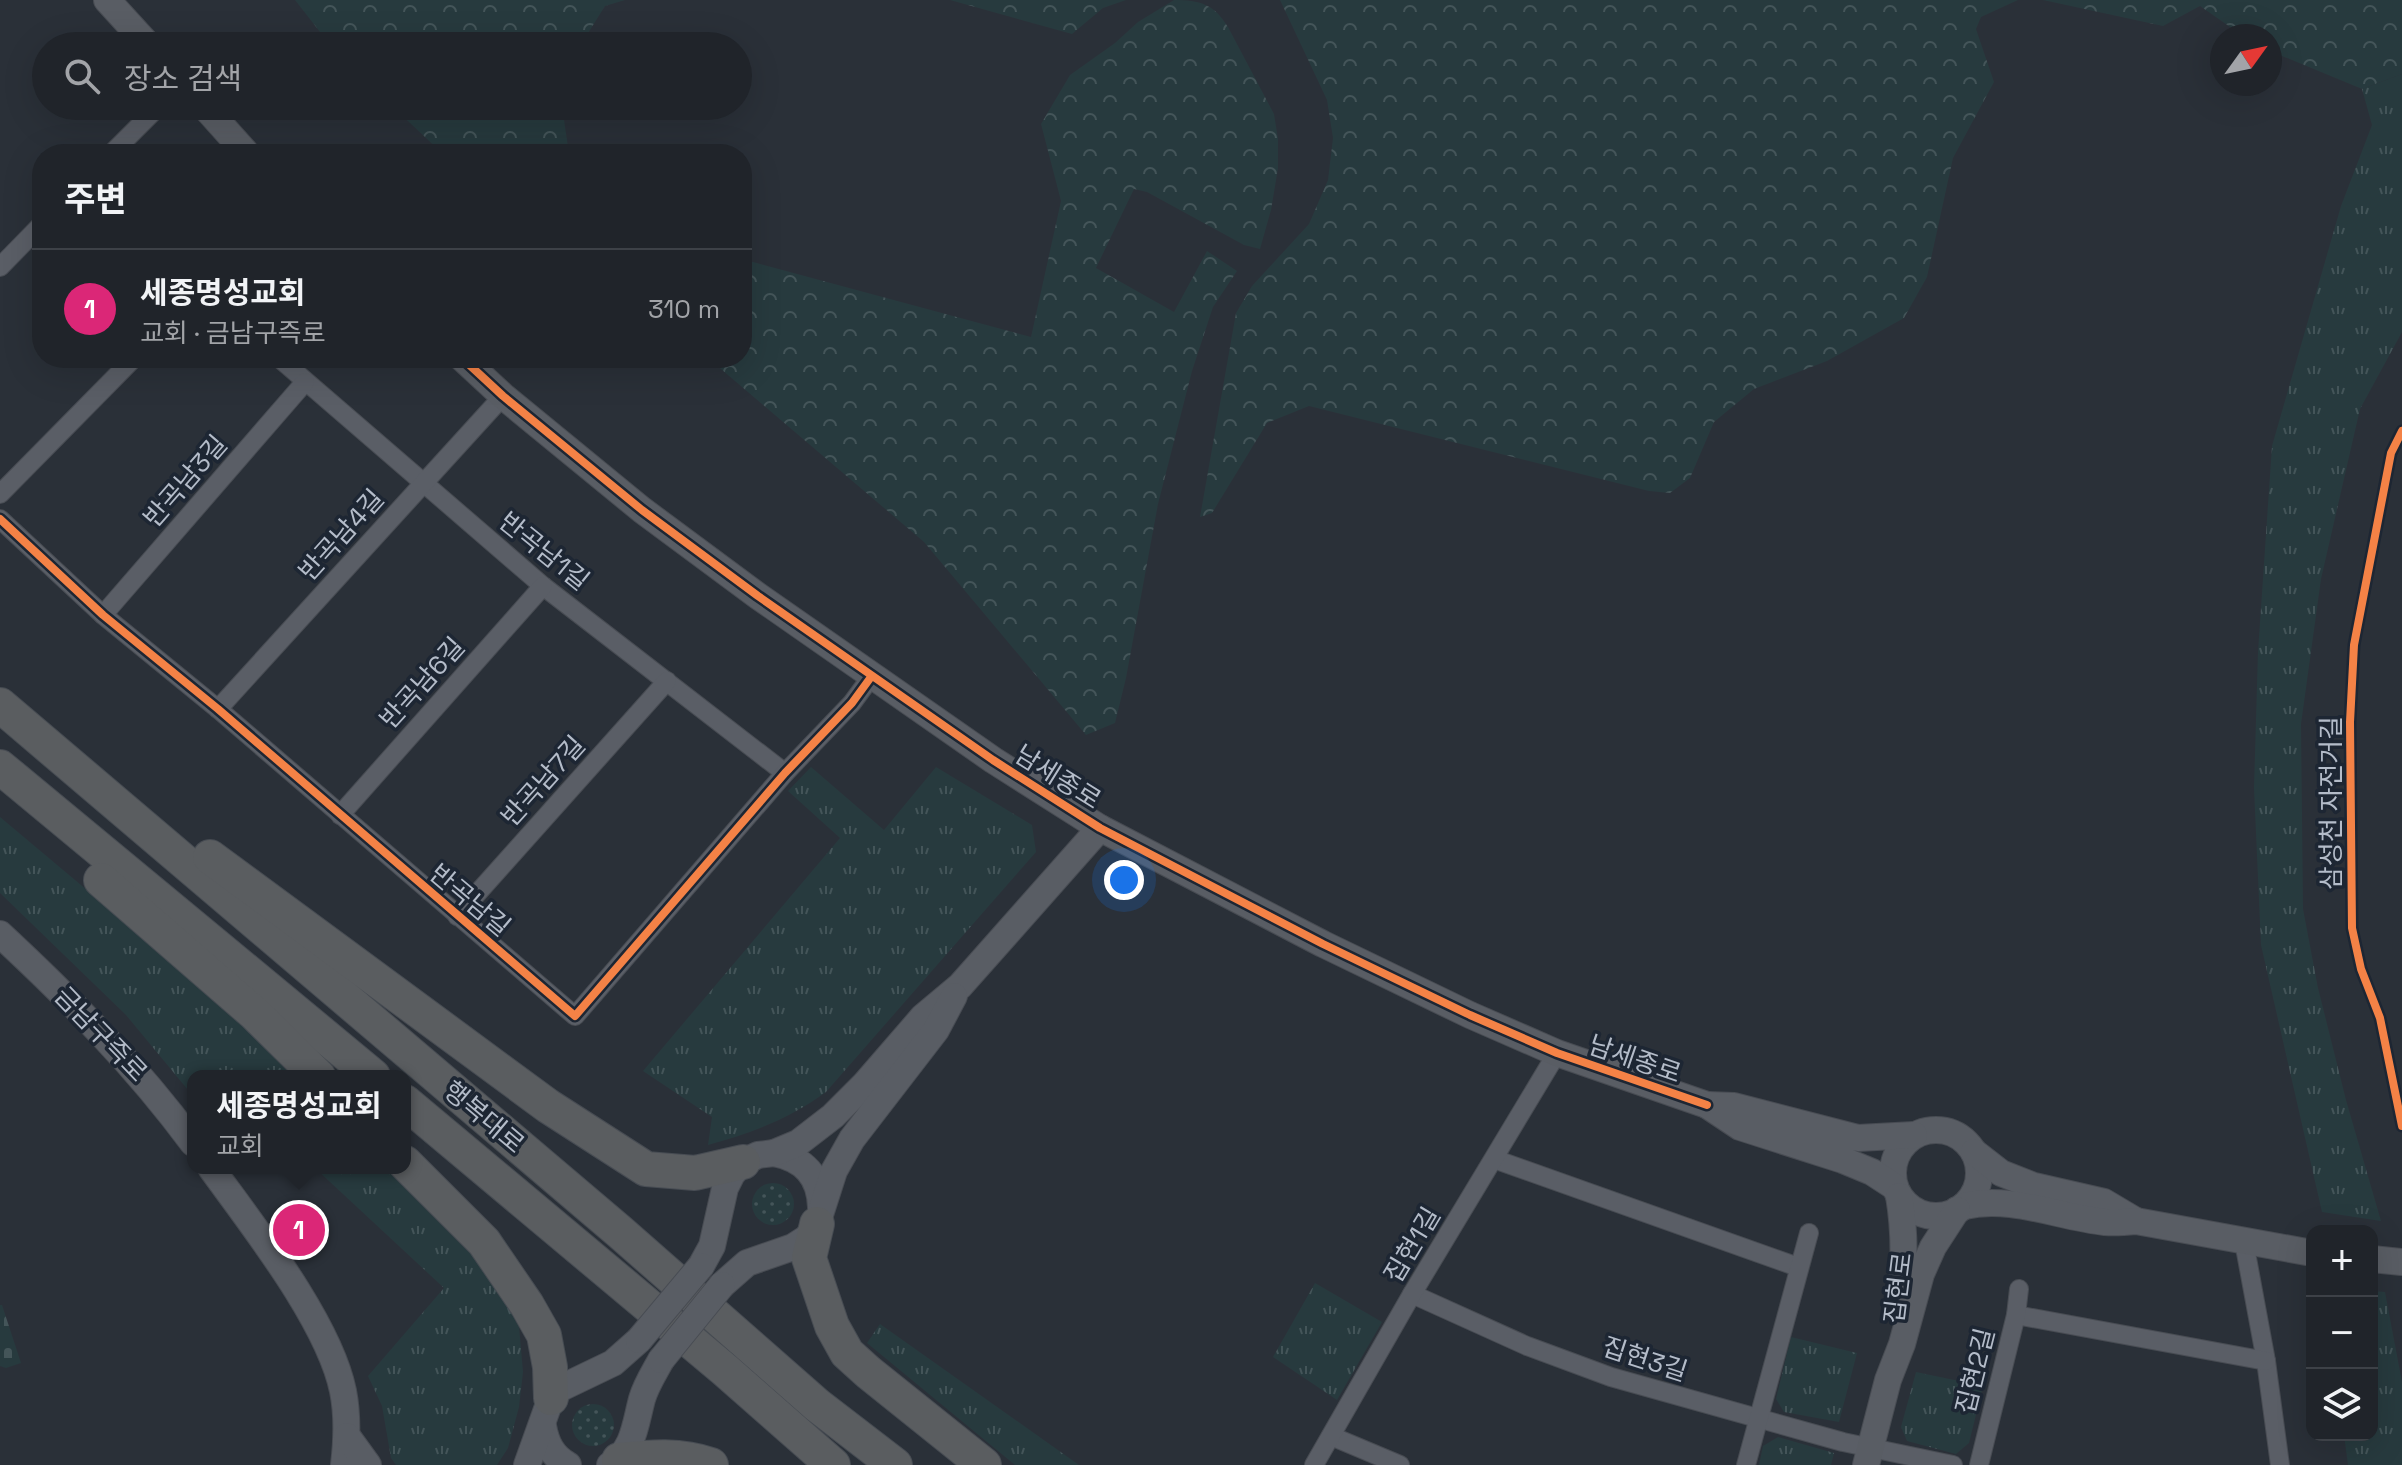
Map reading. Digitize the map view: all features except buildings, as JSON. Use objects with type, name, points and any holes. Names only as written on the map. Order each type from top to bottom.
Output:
[{"type":"highway","points":[[0,704],[122,786],[208,855],[548,1106],[646,1169],[695,1173],[758,1158]]},
{"type":"highway","name":"행복대로","points":[[0,704],[595,1211],[817,1405],[895,1465]]},
{"type":"highway","points":[[0,767],[366,1070]]},
{"type":"highway","points":[[0,783],[30,818],[254,1013],[312,1070]]},
{"type":"highway","name":"행복대로","points":[[411,1107],[725,1370],[833,1465]]},
{"type":"highway","points":[[411,1169],[484,1242],[544,1335],[550,1367],[547,1412]]},
{"type":"highway","points":[[819,1216],[809,1258],[832,1326],[847,1353],[984,1465]]},
{"type":"highway","points":[[614,1462],[659,1457],[692,1458],[711,1465]]},
{"type":"street","points":[[107,0],[136,32]]},
{"type":"street","points":[[121,144],[145,120]]},
{"type":"street","points":[[217,120],[238,144]]},
{"type":"street","points":[[0,267],[32,234]]},
{"type":"street","points":[[0,494],[124,368]]},
{"type":"street","name":"반곡남1길","points":[[290,368],[543,586],[785,773]]},
{"type":"street","name":"남세종로","points":[[473,368],[642,510],[871,677],[1100,828],[1323,944],[1470,1015],[1557,1053],[1707,1105],[1740,1127],[1872,1172],[1897,1192]]},
{"type":"street","name":"반곡남3길","points":[[103,615],[305,382]]},
{"type":"street","name":"반곡남4길","points":[[218,709],[503,396]]},
{"type":"street","name":"반곡남길","points":[[0,519],[103,615],[218,709],[575,1016],[785,773],[852,703],[871,677]]},
{"type":"street","name":"반곡남6길","points":[[340,815],[543,586]]},
{"type":"street","name":"반곡남7길","points":[[457,916],[667,681]]},
{"type":"street","points":[[527,1465],[547,1412],[561,1388],[613,1363],[639,1340],[701,1266],[712,1246],[725,1188],[732,1174],[758,1158],[798,1143],[833,1116],[923,1017],[960,986],[1100,828]]},
{"type":"street","name":"금남구즉로","points":[[0,934],[112,1043],[156,1092],[187,1135]]},
{"type":"street","points":[[614,1462],[629,1448],[642,1398],[661,1360],[722,1285],[747,1263],[793,1247],[807,1238],[819,1216],[834,1171],[852,1139],[936,1030],[960,986]]},
{"type":"street","name":"집현1길","points":[[1314,1465],[1412,1294],[1557,1053]]},
{"type":"street","name":"남세종로","points":[[1707,1105],[1734,1106],[1858,1138],[1914,1135]]},
{"type":"street","points":[[2136,1221],[2104,1202],[2034,1186],[2001,1173],[1964,1140],[1937,1129],[1914,1135],[1899,1149],[1895,1158],[1892,1177],[1897,1192],[1905,1204],[1922,1214],[1937,1216],[1984,1201],[2107,1223],[2136,1221],[2306,1252]]},
{"type":"street","points":[[1960,1208],[1973,1195],[1978,1181],[1979,1166],[1974,1152]]},
{"type":"street","points":[[758,1158],[790,1156],[804,1165],[815,1177],[821,1192],[819,1216]]},
{"type":"street","points":[[1494,1159],[1798,1267]]},
{"type":"street","points":[[215,1174],[315,1321],[334,1362],[343,1390],[347,1436],[344,1465]]},
{"type":"street","name":"집현로","points":[[1888,1380],[1890,1348],[1905,1261],[1904,1227],[1897,1192]]},
{"type":"street","name":"집현로","points":[[1868,1457],[1921,1274],[1933,1247],[1960,1208]]},
{"type":"street","points":[[1746,1465],[1809,1233]]},
{"type":"street","points":[[2244,1242],[2266,1361],[2280,1465]]},
{"type":"street","name":"집현2길","points":[[1979,1465],[2016,1315],[2019,1289]]},
{"type":"street","name":"집현3길","points":[[1412,1294],[1527,1346],[1611,1377],[1697,1403],[1759,1417],[1868,1457],[1953,1465]]},
{"type":"street","points":[[2016,1315],[2266,1361]]},
{"type":"street","points":[[547,1412],[546,1440],[552,1452],[568,1465]]},
{"type":"street","points":[[347,1436],[358,1465]]},
{"type":"street","points":[[347,1436],[368,1465]]},
{"type":"street","points":[[1331,1436],[1400,1465]]},
{"type":"green space","points":[[295,0],[625,0],[605,6],[589,32],[320,32]]},
{"type":"green space","points":[[950,0],[1126,0],[1103,8],[1072,34]]},
{"type":"green space","points":[[1174,0],[1206,5],[1217,13],[1228,27],[1274,114],[1278,168],[1260,249],[1244,245],[1147,192],[1134,189],[1096,268],[1174,312],[1207,251],[1237,271],[1213,307],[1192,371],[1158,504],[1115,723],[1086,735],[924,542],[720,368],[752,368],[752,262],[1031,337],[1061,201],[1041,124],[1070,75],[1115,43],[1138,22]]},
{"type":"green space","points":[[1280,0],[2018,0],[1981,17],[1976,29],[1994,82],[1953,158],[1927,277],[1904,318],[1827,361],[1754,389],[1714,422],[1690,478],[1670,493],[1649,491],[1309,406],[1267,423],[1212,513],[1200,517],[1236,313],[1252,286],[1309,224],[1328,180],[1333,138],[1327,100]]},
{"type":"green space","points":[[2043,0],[2402,0],[2402,74],[2362,89],[2282,56],[2282,24],[2226,24],[2200,6],[2163,26]]},
{"type":"green space","points":[[2402,74],[2402,332],[2360,409],[2321,579],[2301,724],[2303,909],[2318,988],[2346,1100],[2381,1221],[2322,1212],[2261,945],[2254,788],[2258,652],[2272,446],[2341,206],[2372,125],[2362,89]]},
{"type":"green space","points":[[407,120],[564,120],[568,144],[432,144]]},
{"type":"green space","points":[[811,767],[884,830],[936,767],[1032,825],[1036,852],[826,1092],[770,1124],[708,1145],[712,1117],[643,1071],[840,838],[788,791]]},
{"type":"green space","points":[[0,817],[231,1011],[290,1070],[187,1070],[187,1089],[126,1015],[0,893]]},
{"type":"green space","points":[[321,1174],[394,1174],[491,1271],[509,1297],[519,1326],[523,1372],[519,1407],[508,1448],[497,1465],[396,1465],[391,1458],[382,1406],[368,1376],[444,1288]]},
{"type":"green space","points":[[773,1183],[788,1189],[794,1204],[788,1219],[773,1225],[758,1219],[752,1204],[758,1189]]},
{"type":"green space","points":[[1315,1283],[1382,1322],[1337,1400],[1273,1357]]},
{"type":"green space","points":[[2378,1291],[2385,1292],[2402,1382],[2402,1465],[2348,1465],[2345,1441],[2378,1441]]},
{"type":"green space","points":[[0,1305],[21,1363],[6,1368],[0,1366]]},
{"type":"green space","points":[[880,1324],[1079,1465],[1015,1465],[867,1343]]},
{"type":"green space","points":[[1791,1337],[1857,1353],[1839,1422],[1784,1412],[1776,1399]]},
{"type":"green space","points":[[1916,1372],[1983,1386],[1969,1443],[1956,1454],[1907,1441],[1901,1427]]},
{"type":"green space","points":[[593,1404],[608,1410],[614,1425],[608,1440],[593,1446],[578,1440],[572,1425],[578,1410]]},
{"type":"green space","points":[[1778,1437],[1834,1453],[1831,1465],[1759,1465],[1763,1446]]},
{"type":"cycle path","points":[[473,368],[642,510],[758,596],[993,760],[1100,828],[1323,944],[1470,1015],[1557,1053],[1707,1105]]},
{"type":"cycle path","name":"삼성천 자전거길","points":[[2402,431],[2391,453],[2354,645],[2350,722],[2352,928],[2361,969],[2380,1018],[2402,1126]]},
{"type":"cycle path","points":[[0,519],[103,615],[218,709],[575,1016],[785,773],[852,703],[871,677]]},
{"type":"place","name":"세종명성교회","points":[[299,1230]]}]
